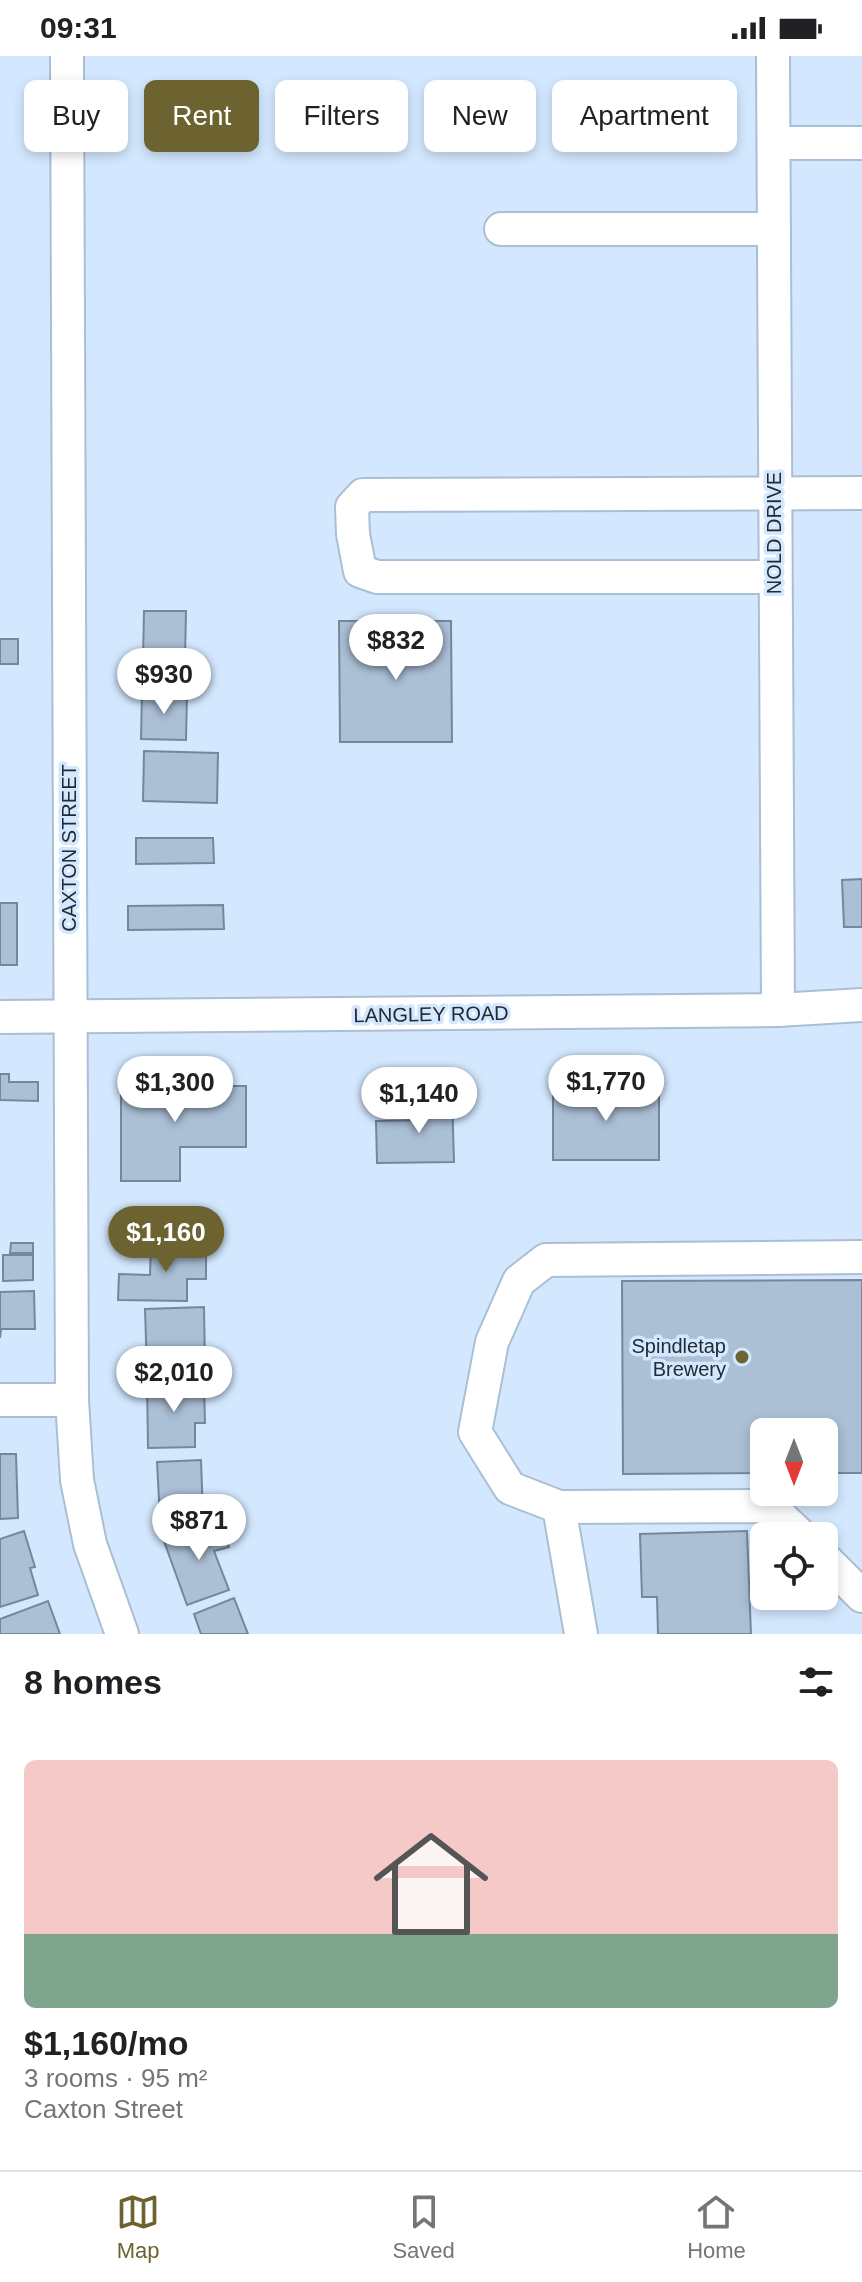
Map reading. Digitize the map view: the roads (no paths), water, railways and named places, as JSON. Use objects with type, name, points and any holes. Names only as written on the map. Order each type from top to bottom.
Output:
[{"type":"street","name":"CAXTON STREET","points":[[67,56],[72,1400],[77,1480],[90,1544],[122,1634]]},
{"type":"street","name":"NOLD DRIVE","points":[[773,56],[778,1010]]},
{"type":"street","points":[[774,143],[862,143]]},
{"type":"street","points":[[501,229],[774,229]]},
{"type":"street","points":[[774,577],[377,577],[360,571],[352,507],[363,495],[862,493]]},
{"type":"street","name":"LANGLEY ROAD","points":[[0,1017],[778,1010],[862,1005]]},
{"type":"street","points":[[786,1522],[769,1506],[559,1507],[510,1488],[475,1432],[492,1342],[519,1281],[546,1260],[862,1257]]},
{"type":"street","points":[[0,1400],[72,1400]]},
{"type":"street","points":[[559,1507],[581,1634]]},
{"type":"street","points":[[838,1572],[862,1596]]},
{"type":"place","name":"Spindletap Brewery","points":[[742,1357]]}]
